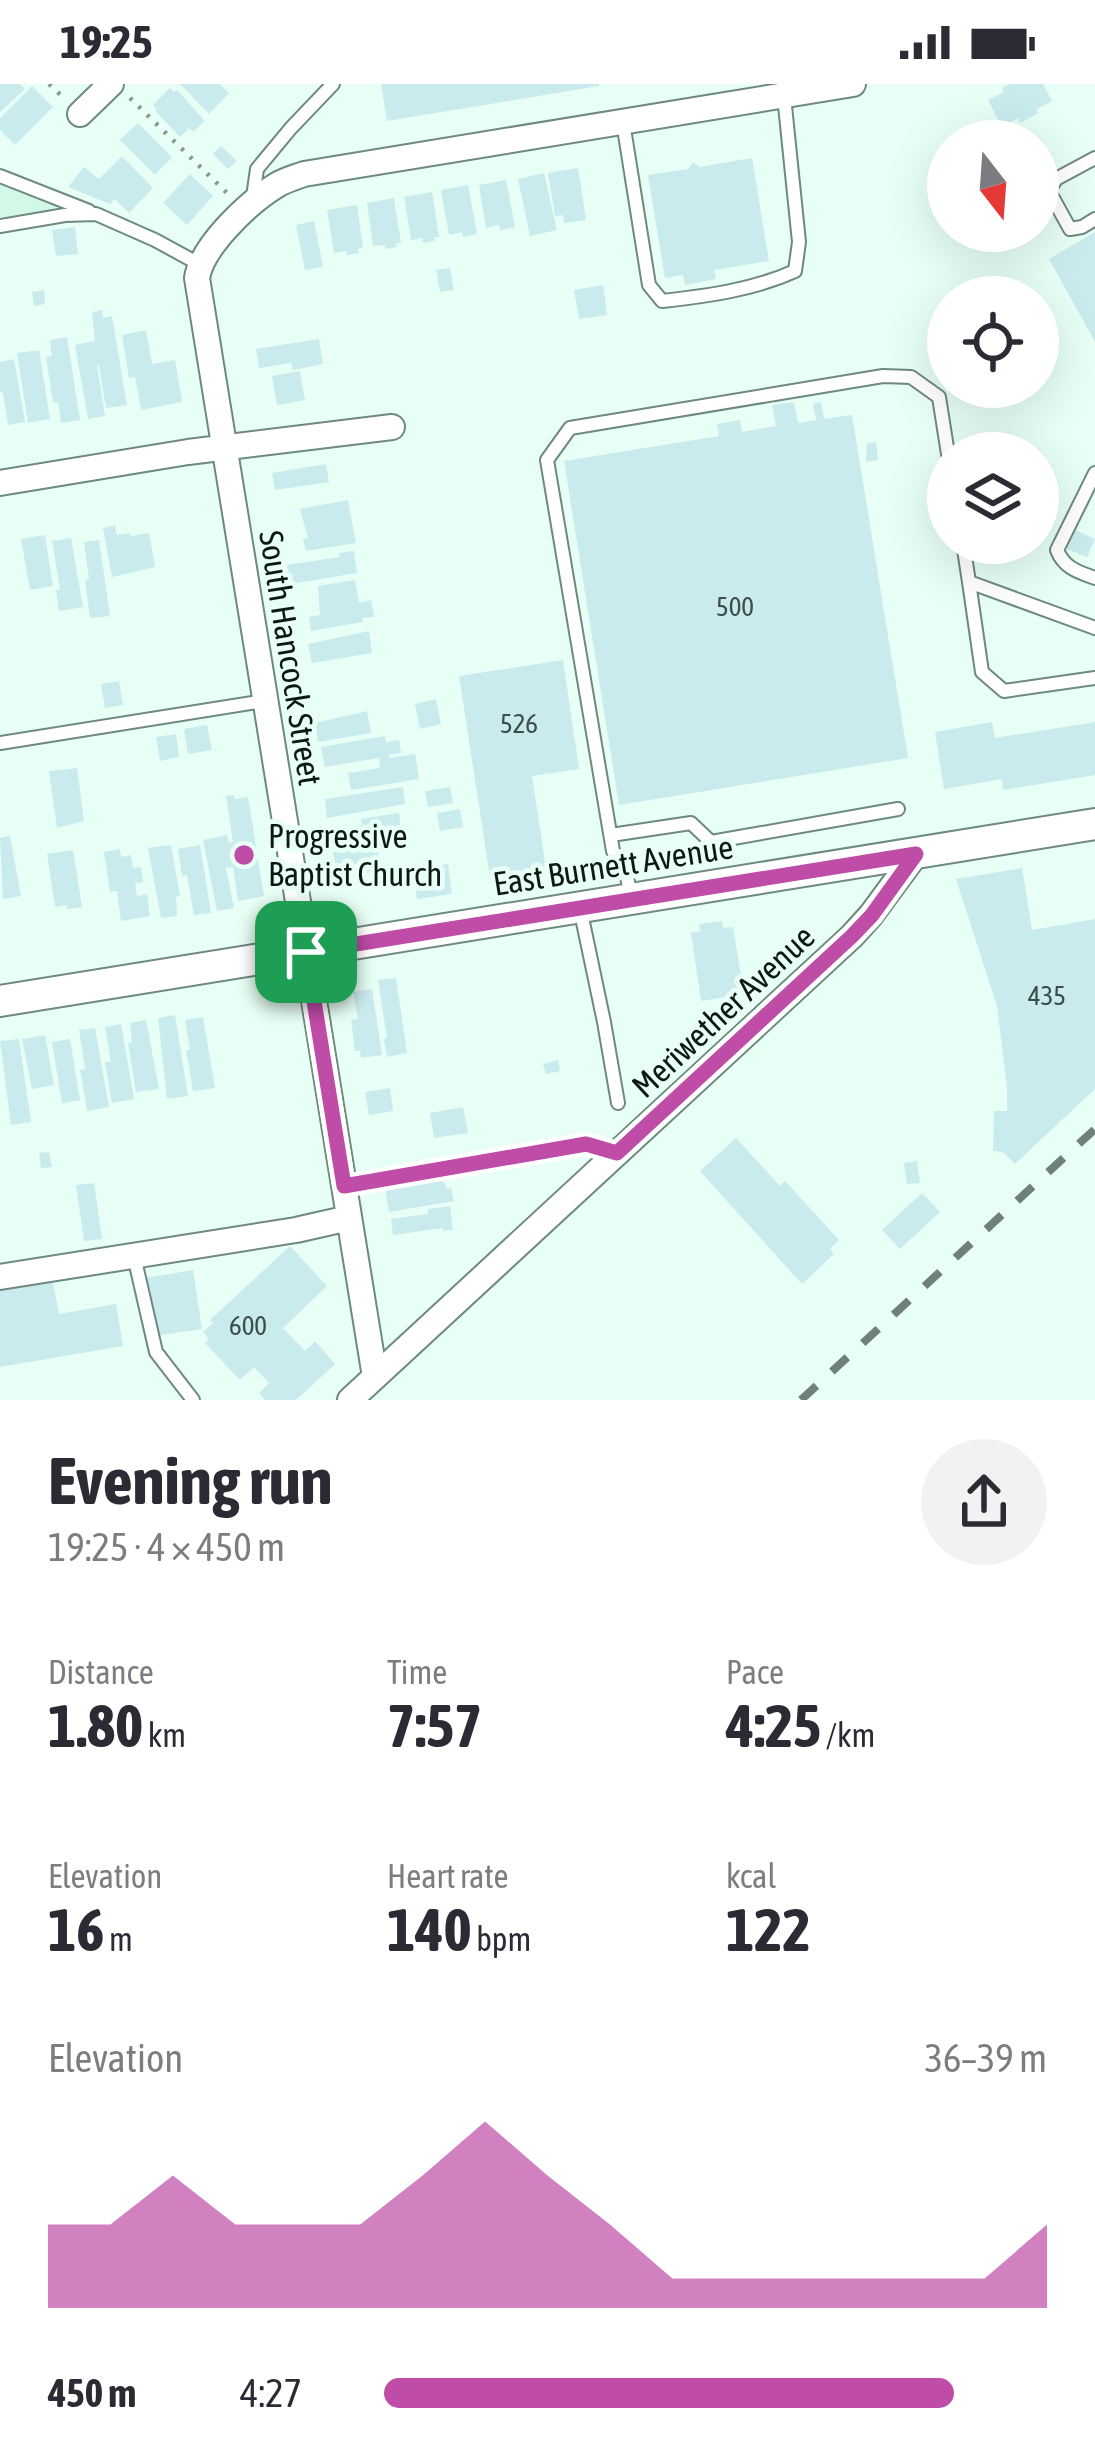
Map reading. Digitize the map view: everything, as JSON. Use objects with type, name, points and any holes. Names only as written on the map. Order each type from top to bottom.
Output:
[{"type":"street","points":[[200,264],[208,249],[256,202],[278,184],[304,174],[853,84]]},
{"type":"street","points":[[80,114],[120,90]]},
{"type":"street","name":"South Hancock Street","points":[[200,264],[197,278],[375,1377]]},
{"type":"street","points":[[0,483],[188,452],[392,427]]},
{"type":"street","name":"East Burnett Avenue","points":[[0,1001],[1095,824]]},
{"type":"street","name":"Meriwether Avenue","points":[[350,1400],[852,936],[916,854]]},
{"type":"street","points":[[0,1277],[349,1218]]},
{"type":"lane","points":[[256,202],[257,169],[333,84]]},
{"type":"lane","points":[[623,122],[649,285],[662,301],[699,296],[769,282],[795,271],[799,242],[784,95]]},
{"type":"lane","points":[[1095,158],[1056,179],[1049,191],[1070,229],[1095,219]]},
{"type":"lane","points":[[0,176],[154,239],[200,264]]},
{"type":"lane","points":[[0,226],[96,214]]},
{"type":"lane","points":[[632,898],[626,872],[613,851],[547,460],[570,428],[883,376],[911,377],[938,397],[944,432]]},
{"type":"lane","points":[[1095,473],[1057,550],[1073,571],[1095,578]]},
{"type":"lane","points":[[966,564],[982,672],[1004,691],[1095,678]]},
{"type":"lane","points":[[969,582],[1095,628]]},
{"type":"lane","points":[[0,743],[264,701]]},
{"type":"lane","points":[[610,835],[692,823],[711,842],[898,808]]},
{"type":"lane","points":[[580,907],[618,1103]]},
{"type":"lane","points":[[344,1186],[586,1144],[617,1153]]},
{"type":"lane","points":[[134,1256],[156,1352],[193,1400]]},
{"type":"path","points":[[49,84],[80,114]]},
{"type":"path","points":[[120,90],[256,202]]},
{"type":"shaded area","points":[[0,179],[60,202],[60,212],[0,220]]},
{"type":"building","points":[[0,84],[20,84],[25,89],[0,112]]},
{"type":"building","points":[[180,84],[220,84],[229,93],[209,114]]},
{"type":"building","points":[[381,84],[599,84],[599,86],[387,121]]},
{"type":"building","points":[[1043,84],[1052,101],[1026,120],[998,120],[988,100],[1004,92],[1002,88]]},
{"type":"building","points":[[32,86],[53,107],[15,145],[0,130],[0,118]]},
{"type":"building","points":[[170,88],[205,121],[180,137],[153,105]]},
{"type":"building","points":[[138,123],[172,157],[155,175],[120,140]]},
{"type":"building","points":[[221,146],[237,161],[228,169],[213,154]]},
{"type":"building","points":[[122,156],[153,188],[129,213],[115,199],[110,204],[68,187],[84,167],[99,179]]},
{"type":"building","points":[[752,158],[769,261],[714,270],[716,279],[685,285],[683,275],[665,278],[648,175],[688,169],[693,162],[700,167]]},
{"type":"building","points":[[578,168],[586,220],[564,223],[563,215],[555,216],[548,173]]},
{"type":"building","points":[[544,173],[557,230],[530,236],[518,179]]},
{"type":"building","points":[[190,174],[213,196],[187,225],[163,203]]},
{"type":"building","points":[[506,180],[515,227],[486,228],[479,185]]},
{"type":"building","points":[[468,185],[477,234],[449,235],[441,190]]},
{"type":"building","points":[[432,192],[439,237],[423,243],[422,238],[411,240],[404,197]]},
{"type":"building","points":[[394,198],[401,243],[385,249],[385,245],[373,246],[367,203]]},
{"type":"building","points":[[357,205],[363,248],[359,253],[334,253],[327,210]]},
{"type":"building","points":[[314,221],[323,267],[305,270],[296,225]]},
{"type":"building","points":[[75,227],[78,254],[56,256],[52,230]]},
{"type":"building","points":[[1095,232],[1095,342],[1059,276],[1049,259]]},
{"type":"building","points":[[450,268],[454,290],[440,292],[436,270]]},
{"type":"building","points":[[603,285],[607,315],[579,319],[574,290]]},
{"type":"building","points":[[44,290],[45,304],[34,306],[32,292]]},
{"type":"building","points":[[102,310],[103,318],[112,316],[127,405],[106,408],[97,365],[105,416],[88,419],[75,345],[95,341],[92,312]]},
{"type":"building","points":[[146,330],[152,364],[175,360],[182,402],[141,410],[135,377],[129,378],[122,335]]},
{"type":"building","points":[[67,337],[80,420],[61,423],[46,357],[52,356],[50,340]]},
{"type":"building","points":[[319,339],[323,364],[293,370],[291,363],[259,368],[256,349]]},
{"type":"building","points":[[39,350],[50,419],[28,423],[17,353]]},
{"type":"building","points":[[14,359],[25,422],[8,425],[0,392],[0,362]]},
{"type":"building","points":[[300,371],[305,400],[277,405],[272,376]]},
{"type":"building","points":[[794,402],[798,423],[816,420],[813,404],[821,402],[824,419],[852,415],[908,758],[619,805],[564,461],[719,436],[717,424],[740,420],[742,432],[776,426],[772,405]]},
{"type":"building","points":[[876,442],[878,460],[866,462],[867,443]]},
{"type":"building","points":[[326,464],[329,482],[275,490],[272,473]]},
{"type":"building","points":[[348,500],[356,543],[306,551],[303,539],[308,538],[300,509]]},
{"type":"building","points":[[115,525],[117,535],[149,533],[155,567],[112,577],[103,528]]},
{"type":"building","points":[[1075,530],[1095,539],[1087,557],[1067,549]]},
{"type":"building","points":[[45,535],[53,586],[30,590],[21,539]]},
{"type":"building","points":[[71,538],[83,607],[59,611],[52,541]]},
{"type":"building","points":[[99,540],[110,616],[90,618],[84,542]]},
{"type":"building","points":[[354,551],[357,573],[291,584],[287,565]]},
{"type":"building","points":[[355,580],[359,603],[371,600],[374,617],[311,631],[309,617],[320,615],[318,586]]},
{"type":"building","points":[[369,631],[372,653],[312,663],[308,644]]},
{"type":"building","points":[[563,660],[579,769],[532,776],[546,869],[490,877],[459,676]]},
{"type":"building","points":[[119,681],[123,705],[105,708],[101,684]]},
{"type":"building","points":[[436,699],[441,724],[420,729],[415,704]]},
{"type":"building","points":[[367,711],[371,733],[318,742],[315,723]]},
{"type":"building","points":[[992,722],[995,738],[1095,722],[1095,775],[1003,790],[1002,779],[944,789],[935,732]]},
{"type":"building","points":[[207,725],[212,750],[188,754],[184,729]]},
{"type":"building","points":[[176,734],[179,757],[160,761],[156,737]]},
{"type":"building","points":[[385,736],[386,742],[399,740],[401,753],[389,758],[415,754],[419,779],[351,790],[348,773],[380,768],[379,758],[325,767],[321,747]]},
{"type":"building","points":[[77,768],[84,821],[57,828],[49,771]]},
{"type":"building","points":[[403,787],[405,804],[327,818],[325,799]]},
{"type":"building","points":[[450,787],[453,803],[428,807],[425,791]]},
{"type":"building","name":"Progressive Baptist Church","points":[[226,796],[235,799],[248,797],[264,896],[238,901],[233,867],[226,868],[234,908],[217,911],[203,840],[227,835],[229,843],[233,842]]},
{"type":"building","points":[[460,809],[463,827],[440,831],[437,813]]},
{"type":"building","points":[[399,813],[402,838],[332,849],[330,830]]},
{"type":"building","points":[[10,836],[21,896],[3,899],[0,838]]},
{"type":"building","points":[[171,845],[180,896],[176,897],[177,916],[161,918],[148,848]]},
{"type":"building","points":[[200,845],[211,913],[194,915],[178,849]]},
{"type":"building","points":[[377,845],[381,871],[338,878],[333,852]]},
{"type":"building","points":[[120,849],[121,857],[131,855],[133,868],[141,867],[143,882],[135,883],[137,896],[147,894],[150,916],[121,921],[117,891],[110,892],[104,852]]},
{"type":"building","points":[[73,850],[82,907],[55,907],[47,854]]},
{"type":"building","points":[[448,864],[452,894],[417,899],[413,870]]},
{"type":"building","points":[[1022,868],[1032,930],[1095,919],[1095,1089],[1015,1164],[1003,1152],[993,1151],[994,1111],[1007,1111],[997,1006],[956,879]]},
{"type":"building","points":[[722,921],[723,928],[733,927],[744,994],[701,1001],[691,933],[700,931],[699,924]]},
{"type":"building","points":[[396,978],[407,1053],[387,1057],[378,980]]},
{"type":"building","points":[[372,989],[382,1055],[361,1058],[360,1051],[355,1051],[351,1020],[358,1019],[353,992]]},
{"type":"building","points":[[175,1015],[188,1096],[167,1099],[158,1018]]},
{"type":"building","points":[[203,1017],[215,1088],[193,1091],[185,1020]]},
{"type":"building","points":[[146,1020],[159,1089],[136,1092],[128,1043],[132,1043],[130,1023]]},
{"type":"building","points":[[121,1024],[134,1099],[112,1103],[105,1027]]},
{"type":"building","points":[[95,1028],[109,1107],[87,1111],[79,1030]]},
{"type":"building","points":[[45,1035],[54,1085],[32,1089],[22,1039]]},
{"type":"building","points":[[19,1039],[31,1122],[11,1125],[0,1041]]},
{"type":"building","points":[[70,1039],[80,1100],[62,1103],[52,1042]]},
{"type":"building","points":[[558,1060],[560,1071],[546,1074],[543,1064]]},
{"type":"building","points":[[390,1088],[393,1111],[369,1115],[365,1092]]},
{"type":"building","points":[[463,1107],[468,1133],[434,1138],[430,1113]]},
{"type":"building","points":[[736,1138],[780,1186],[785,1181],[839,1240],[830,1249],[834,1254],[802,1284],[700,1171]]},
{"type":"building","points":[[49,1152],[52,1167],[41,1168],[39,1153]]},
{"type":"building","points":[[917,1161],[920,1183],[907,1184],[904,1163]]},
{"type":"building","points":[[442,1179],[454,1201],[389,1212],[385,1188]]},
{"type":"building","points":[[94,1183],[102,1239],[84,1241],[76,1185]]},
{"type":"building","points":[[922,1193],[940,1212],[900,1249],[882,1230]]},
{"type":"building","points":[[450,1206],[453,1230],[393,1235],[391,1219]]},
{"type":"building","points":[[290,1246],[327,1286],[283,1328],[305,1351],[315,1341],[335,1364],[296,1400],[265,1400],[259,1393],[269,1383],[254,1367],[240,1380],[205,1343],[209,1339],[203,1332],[213,1323],[210,1320]]},
{"type":"building","points":[[193,1270],[202,1329],[155,1336],[146,1278]]},
{"type":"building","points":[[53,1282],[59,1314],[116,1304],[123,1346],[0,1367],[0,1291]]},
{"type":"railway","points":[[801,1400],[1095,1129]]},
{"type":"place","name":"Progressive Baptist Church","points":[[244,855]]},
{"type":"route","points":[[916,854],[852,936],[617,1153],[586,1144],[344,1186],[306,952],[916,854]]}]
